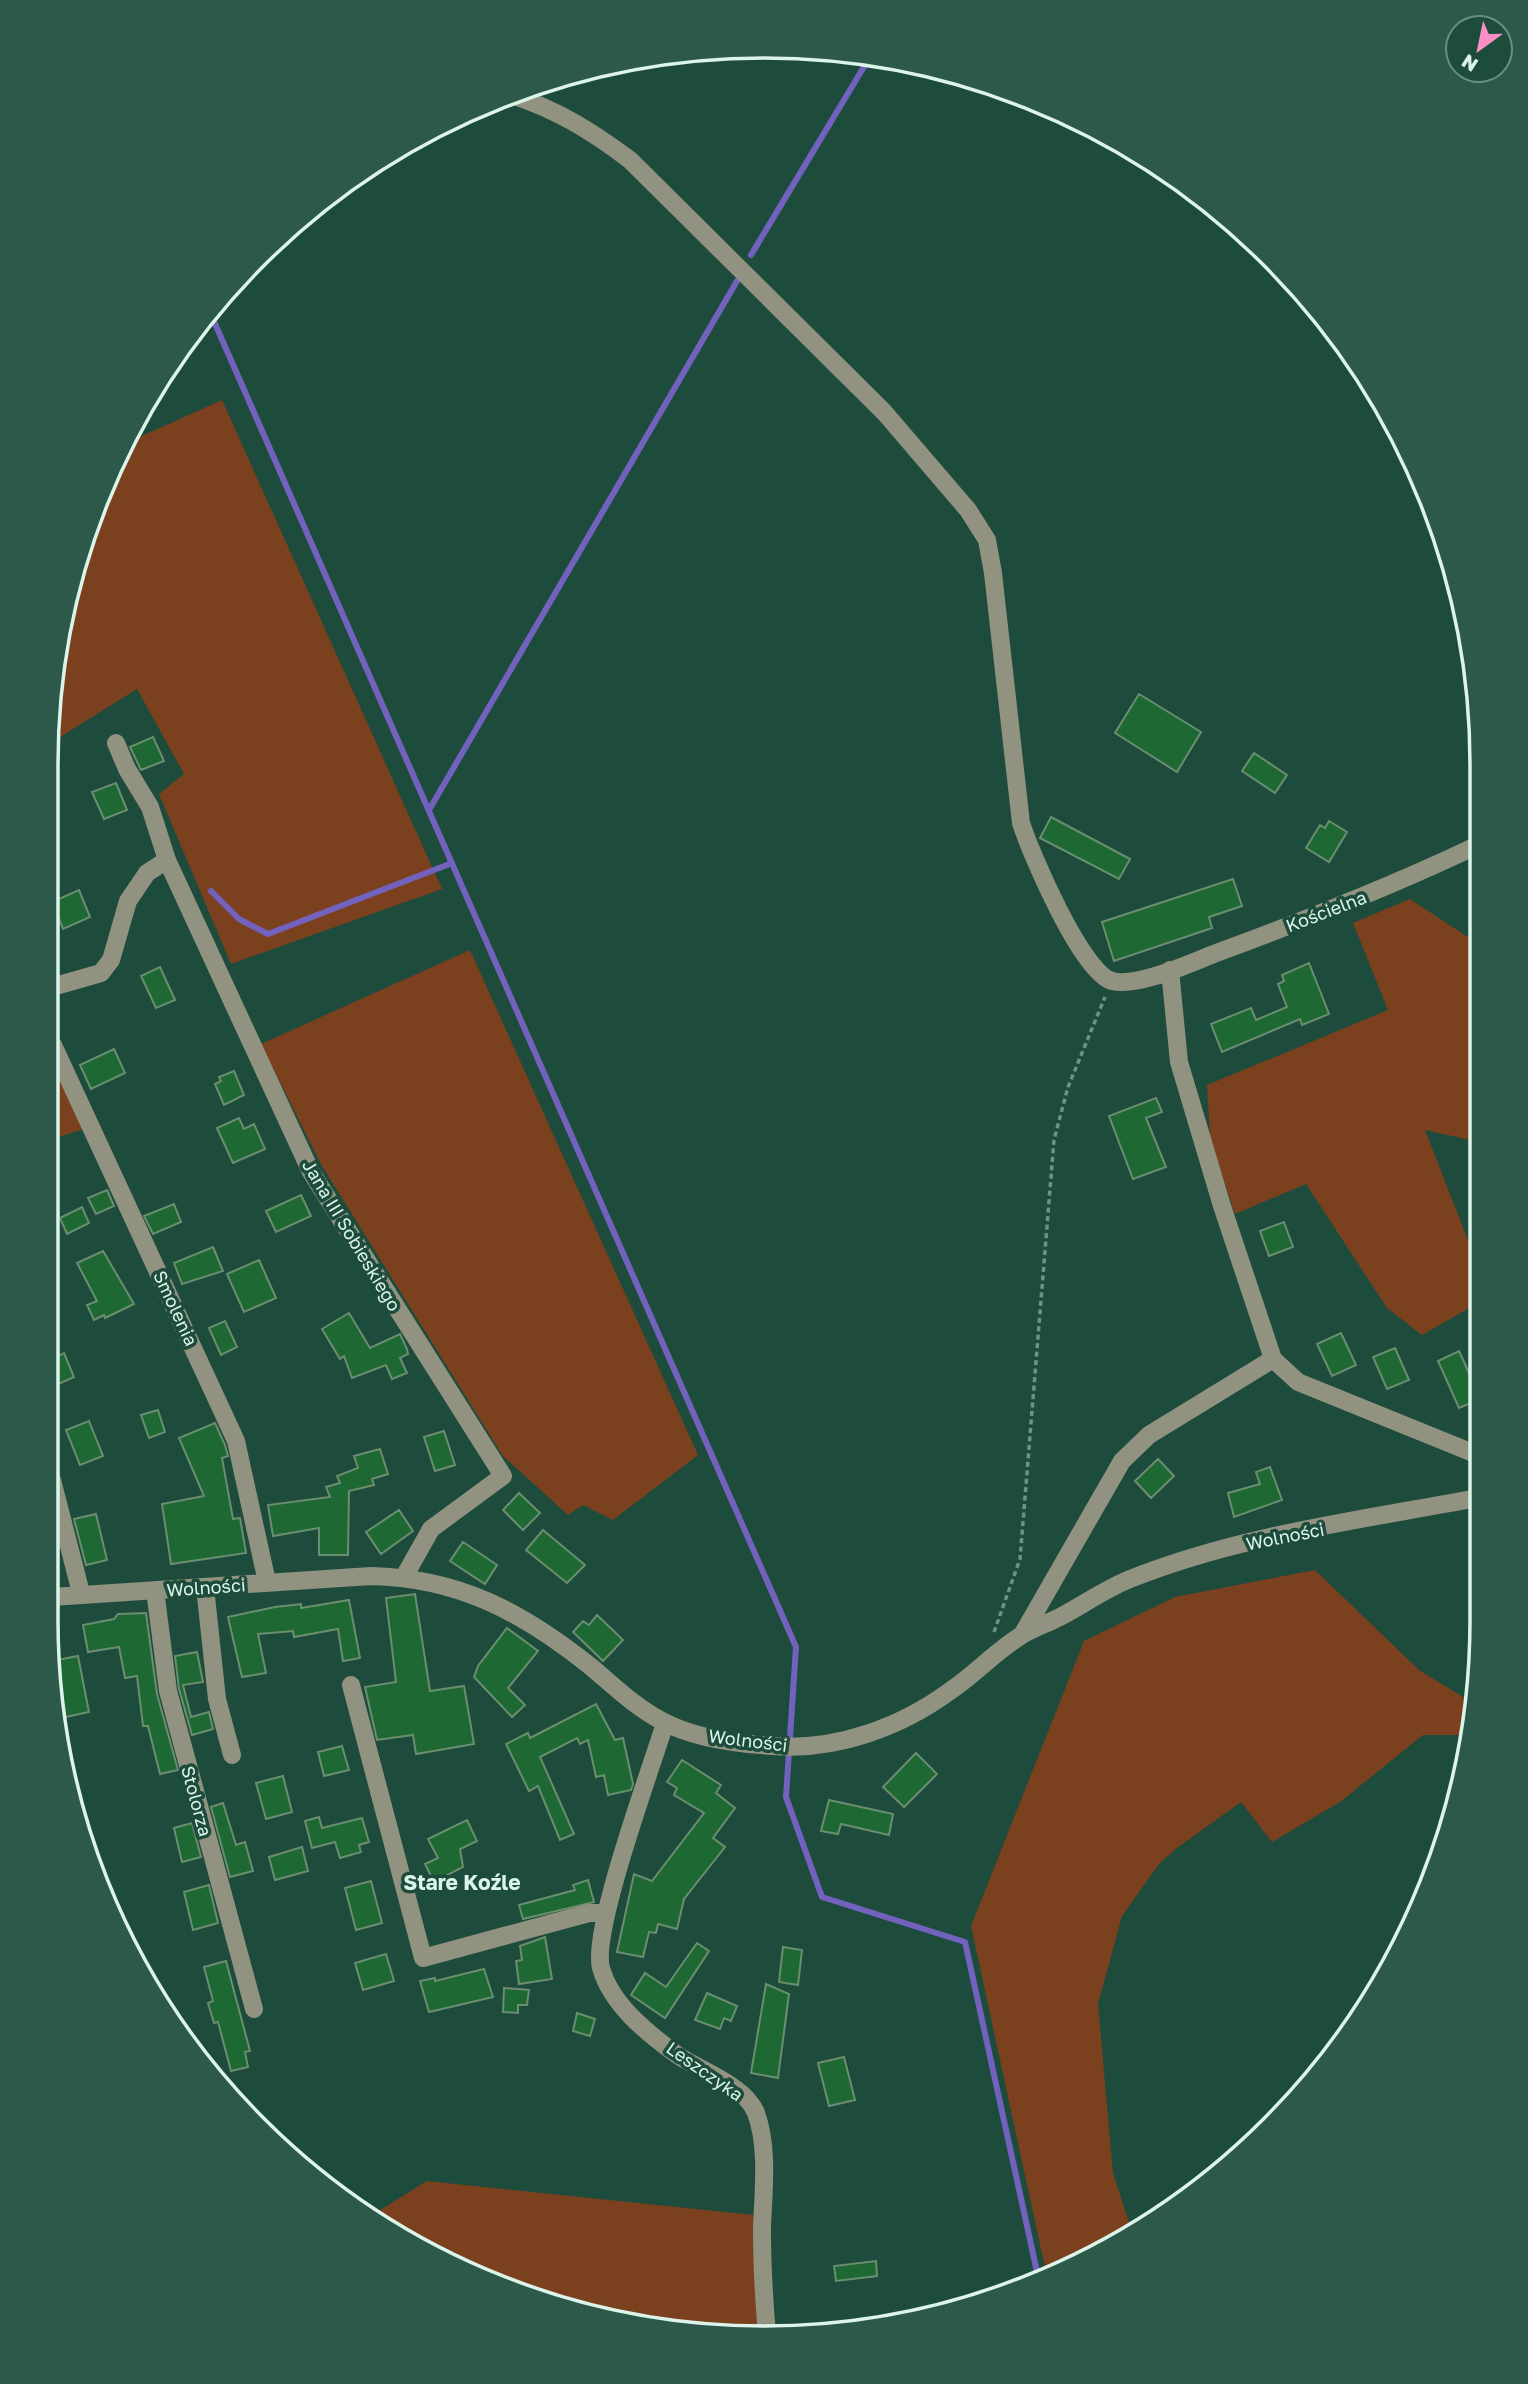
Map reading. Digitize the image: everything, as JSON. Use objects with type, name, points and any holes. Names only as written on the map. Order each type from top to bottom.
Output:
[{"type":"street","points":[[525,100],[558,111],[594,132],[630,160],[884,412],[968,510],[987,540],[993,573],[1021,823],[1033,862],[1052,899],[1094,968],[1112,981]]},
{"type":"street","points":[[58,985],[101,973],[111,960],[128,901],[147,873],[167,860],[150,807],[127,769],[116,743]]},
{"type":"street","name":"Kościelna","points":[[1112,981],[1134,981],[1170,970],[1349,903],[1470,849]]},
{"type":"street","name":"Jana III Sobieskiego","points":[[167,860],[311,1172],[503,1476],[431,1529],[404,1577]]},
{"type":"street","points":[[1170,970],[1179,1062],[1222,1206],[1271,1343],[1273,1359],[1298,1382],[1470,1452]]},
{"type":"street","name":"Smolenia","points":[[58,1056],[236,1441],[267,1583]]},
{"type":"street","points":[[1022,1636],[1122,1461],[1149,1436],[1273,1359]]},
{"type":"street","name":"Wolności","points":[[58,1596],[404,1577],[441,1583],[476,1595],[523,1619],[592,1668],[627,1700],[665,1723],[708,1736],[776,1747],[846,1740],[918,1713],[1022,1636],[1125,1581],[1177,1561],[1248,1542],[1470,1499]]},
{"type":"street","points":[[58,1500],[81,1593]]},
{"type":"street","points":[[205,1587],[217,1699],[232,1755]]},
{"type":"street","name":"Stolorza","points":[[155,1590],[168,1691],[254,2009]]},
{"type":"street","points":[[351,1685],[423,1958],[589,1913],[606,1913]]},
{"type":"street","name":"Leszczyka","points":[[665,1723],[606,1913],[599,1958],[616,1999],[673,2051],[734,2089],[756,2112],[763,2174],[763,2295],[766,2326]]},
{"type":"path","points":[[981,1667],[1020,1559],[1054,1140],[1069,1087],[1112,981]]},
{"type":"shaded area","points":[[222,400],[442,889],[231,964],[159,794],[184,774],[137,689],[59,738],[64,672],[82,581],[95,537],[138,438]]},
{"type":"shaded area","points":[[1410,899],[1470,938],[1470,1140],[1425,1130],[1470,1245],[1470,1308],[1422,1335],[1387,1308],[1306,1184],[1235,1214],[1210,1138],[1207,1085],[1388,1010],[1353,923]]},
{"type":"shaded area","points":[[470,950],[698,1455],[613,1520],[583,1505],[568,1515],[503,1456],[322,1166],[261,1044]]},
{"type":"shaded area","points":[[58,1070],[84,1129],[58,1137]]},
{"type":"shaded area","points":[[1315,1570],[1419,1670],[1465,1699],[1460,1735],[1423,1735],[1340,1802],[1272,1842],[1241,1802],[1159,1864],[1122,1916],[1098,2004],[1113,2173],[1129,2224],[1045,2267],[971,1926],[1084,1641],[1175,1597]]},
{"type":"shaded area","points":[[427,2181],[754,2215],[760,2326],[718,2325],[626,2313],[537,2289],[452,2253],[378,2211]]},
{"type":"building","points":[[1139,694],[1201,732],[1177,772],[1115,733]]},
{"type":"building","points":[[153,737],[164,761],[141,770],[130,747]]},
{"type":"building","points":[[1254,753],[1287,775],[1275,793],[1242,771]]},
{"type":"building","points":[[116,783],[127,810],[104,819],[92,792]]},
{"type":"building","points":[[1051,817],[1130,859],[1119,879],[1040,838]]},
{"type":"building","points":[[1329,821],[1347,832],[1329,862],[1306,848],[1320,825],[1325,828]]},
{"type":"building","points":[[1233,879],[1242,906],[1209,917],[1212,928],[1114,961],[1102,922]]},
{"type":"building","points":[[79,890],[90,917],[63,929],[58,917],[58,899]]},
{"type":"building","points":[[1309,963],[1329,1014],[1302,1025],[1300,1019],[1222,1052],[1211,1024],[1251,1008],[1256,1020],[1287,1007],[1278,984],[1284,981],[1282,975]]},
{"type":"building","points":[[160,967],[175,1000],[156,1008],[141,976]]},
{"type":"building","points":[[114,1049],[125,1073],[91,1089],[80,1065]]},
{"type":"building","points":[[234,1071],[244,1095],[224,1105],[215,1084],[221,1081],[219,1077]]},
{"type":"building","points":[[1156,1098],[1162,1112],[1146,1118],[1166,1167],[1133,1179],[1109,1116]]},
{"type":"building","points":[[239,1118],[244,1129],[254,1124],[265,1149],[233,1163],[217,1128]]},
{"type":"building","points":[[107,1190],[114,1206],[96,1214],[88,1198]]},
{"type":"building","points":[[301,1195],[311,1216],[276,1232],[266,1211]]},
{"type":"building","points":[[174,1204],[181,1222],[153,1234],[144,1216]]},
{"type":"building","points":[[82,1207],[89,1223],[67,1234],[60,1218]]},
{"type":"building","points":[[1284,1222],[1293,1247],[1269,1256],[1260,1231]]},
{"type":"building","points":[[213,1247],[223,1271],[182,1284],[174,1263]]},
{"type":"building","points":[[103,1251],[134,1304],[105,1318],[104,1315],[94,1320],[87,1305],[97,1301],[77,1263]]},
{"type":"building","points":[[259,1260],[276,1298],[244,1312],[227,1274]]},
{"type":"building","points":[[349,1313],[370,1348],[400,1334],[408,1354],[400,1358],[407,1373],[392,1379],[386,1365],[352,1378],[344,1356],[340,1359],[322,1329]]},
{"type":"building","points":[[225,1321],[237,1347],[221,1355],[209,1328]]},
{"type":"building","points":[[1341,1333],[1356,1365],[1332,1376],[1317,1344]]},
{"type":"building","points":[[1395,1348],[1409,1380],[1387,1389],[1373,1357]]},
{"type":"building","points":[[1459,1351],[1470,1375],[1470,1403],[1459,1408],[1438,1361]]},
{"type":"building","points":[[64,1353],[74,1377],[58,1384],[58,1356]]},
{"type":"building","points":[[158,1410],[165,1432],[149,1438],[141,1415]]},
{"type":"building","points":[[89,1421],[103,1456],[80,1465],[66,1430]]},
{"type":"building","points":[[215,1423],[228,1456],[222,1458],[233,1519],[240,1518],[246,1553],[171,1564],[162,1504],[204,1496],[179,1438]]},
{"type":"building","points":[[444,1431],[455,1465],[435,1471],[424,1437]]},
{"type":"building","points":[[380,1449],[388,1474],[372,1479],[374,1485],[349,1491],[348,1555],[319,1555],[319,1528],[273,1536],[268,1505],[330,1497],[326,1487],[340,1483],[337,1476],[358,1468],[354,1456]]},
{"type":"building","points":[[1158,1459],[1174,1476],[1151,1498],[1135,1481]]},
{"type":"building","points":[[1270,1467],[1282,1500],[1234,1517],[1228,1493],[1260,1484],[1256,1472]]},
{"type":"building","points":[[519,1493],[540,1513],[523,1530],[503,1510]]},
{"type":"building","points":[[399,1510],[413,1531],[381,1554],[366,1532]]},
{"type":"building","points":[[96,1514],[107,1560],[86,1565],[74,1519]]},
{"type":"building","points":[[543,1530],[585,1565],[567,1583],[526,1550]]},
{"type":"building","points":[[463,1542],[497,1565],[485,1584],[450,1561]]},
{"type":"building","points":[[415,1594],[430,1691],[464,1686],[474,1744],[416,1754],[413,1735],[377,1740],[365,1687],[396,1682],[386,1598]]},
{"type":"building","points":[[349,1600],[360,1658],[343,1661],[338,1629],[294,1637],[293,1631],[258,1634],[266,1673],[242,1677],[228,1617],[275,1607],[301,1604],[301,1608]]},
{"type":"building","points":[[146,1613],[157,1694],[178,1770],[160,1774],[148,1726],[143,1726],[137,1676],[125,1678],[119,1647],[88,1652],[83,1625],[114,1619],[118,1614]]},
{"type":"building","points":[[597,1615],[623,1640],[603,1661],[573,1632],[583,1621],[589,1625]]},
{"type":"building","points":[[507,1628],[538,1651],[508,1688],[525,1705],[512,1717],[474,1677],[478,1666]]},
{"type":"building","points":[[197,1652],[203,1682],[183,1685],[191,1717],[209,1712],[213,1729],[192,1735],[179,1689],[175,1656]]},
{"type":"building","points":[[78,1656],[89,1712],[65,1717],[59,1660]]},
{"type":"building","points":[[596,1704],[615,1740],[623,1738],[633,1784],[631,1790],[608,1795],[604,1775],[596,1777],[588,1740],[580,1744],[577,1738],[540,1757],[574,1834],[560,1840],[538,1786],[529,1791],[506,1744],[528,1733],[530,1738]]},
{"type":"building","points":[[342,1746],[349,1770],[324,1776],[318,1752]]},
{"type":"building","points":[[916,1753],[937,1774],[904,1807],[883,1787]]},
{"type":"building","points":[[682,1760],[721,1785],[716,1793],[735,1808],[713,1838],[725,1847],[684,1899],[677,1929],[658,1924],[656,1933],[649,1932],[643,1957],[617,1952],[634,1874],[652,1881],[704,1813],[674,1795],[677,1788],[667,1782]]},
{"type":"building","points":[[283,1776],[292,1812],[266,1819],[256,1783]]},
{"type":"building","points":[[829,1800],[893,1814],[889,1835],[841,1824],[838,1834],[821,1831]]},
{"type":"building","points":[[223,1803],[236,1845],[245,1842],[253,1871],[230,1877],[211,1807]]},
{"type":"building","points":[[319,1817],[322,1828],[362,1818],[369,1842],[359,1845],[361,1852],[340,1858],[335,1842],[312,1848],[305,1821]]},
{"type":"building","points":[[467,1820],[477,1841],[460,1849],[463,1867],[434,1882],[425,1864],[438,1858],[428,1839]]},
{"type":"building","points":[[192,1823],[201,1857],[182,1862],[174,1828]]},
{"type":"building","points":[[302,1847],[308,1871],[275,1880],[269,1857]]},
{"type":"building","points":[[588,1880],[594,1902],[523,1919],[519,1905],[575,1890],[573,1885]]},
{"type":"building","points":[[371,1881],[382,1923],[356,1930],[345,1888]]},
{"type":"building","points":[[209,1885],[218,1923],[193,1930],[184,1892]]},
{"type":"building","points":[[545,1937],[552,1979],[519,1984],[516,1961],[522,1960],[520,1946]]},
{"type":"building","points":[[697,1943],[709,1951],[665,2018],[631,1995],[645,1973],[666,1987]]},
{"type":"building","points":[[783,1947],[802,1950],[798,1985],[779,1982]]},
{"type":"building","points":[[386,1954],[394,1981],[363,1990],[355,1963]]},
{"type":"building","points":[[226,1961],[250,2051],[245,2052],[248,2067],[231,2071],[218,2022],[214,2023],[208,2003],[213,2001],[204,1967]]},
{"type":"building","points":[[484,1969],[493,1997],[429,2012],[420,1981],[435,1978],[435,1981]]},
{"type":"building","points":[[766,1984],[789,1994],[778,2078],[751,2073]]},
{"type":"building","points":[[504,1988],[529,1990],[527,2005],[518,2005],[518,2013],[503,2012]]},
{"type":"building","points":[[707,1993],[737,2006],[731,2021],[724,2018],[720,2029],[695,2020]]},
{"type":"building","points":[[577,2013],[595,2019],[590,2036],[573,2031]]},
{"type":"building","points":[[844,2057],[855,2100],[829,2106],[818,2063]]},
{"type":"building","points":[[876,2261],[877,2276],[836,2281],[834,2266]]},
{"type":"waterway","points":[[751,255],[865,65]]},
{"type":"waterway","points":[[429,810],[737,281]]},
{"type":"waterway","points":[[214,322],[796,1647],[786,1797],[822,1897],[965,1942],[1037,2271]]},
{"type":"waterway","points":[[211,891],[239,919],[268,934],[452,863]]},
{"type":"district","name":"Stare Koźle","points":[[462,1882]]}]
